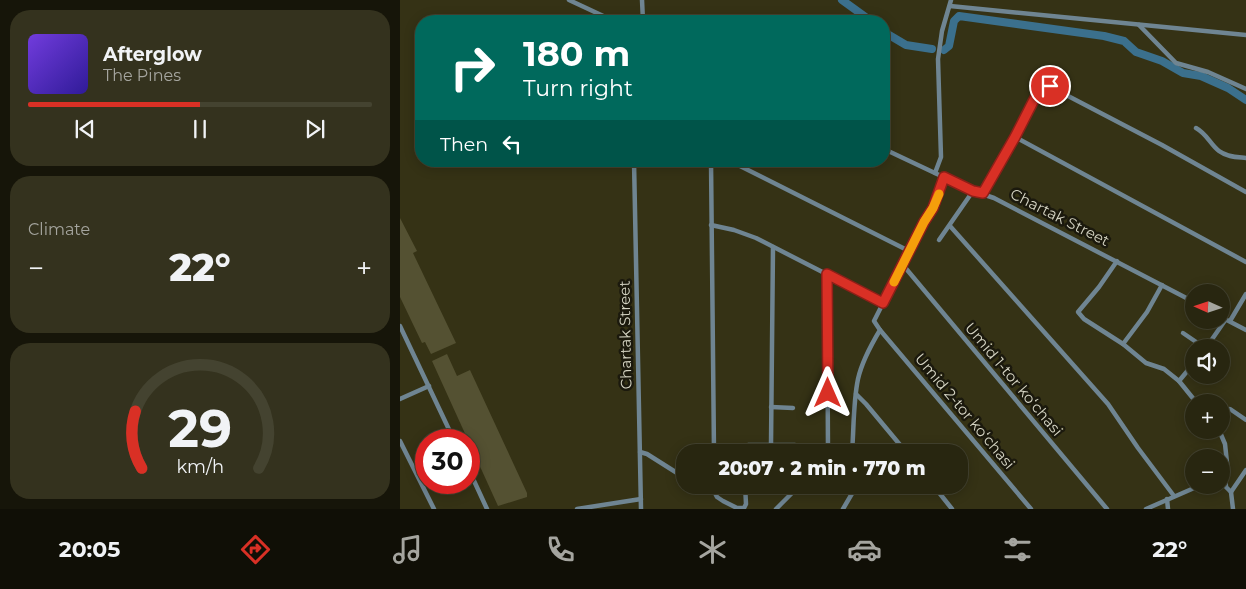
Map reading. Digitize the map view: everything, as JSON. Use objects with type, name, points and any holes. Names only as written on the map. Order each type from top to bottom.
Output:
[{"type":"street","points":[[569,0],[601,15]]},
{"type":"street","points":[[642,0],[643,15]]},
{"type":"street","points":[[935,173],[941,157],[939,46],[951,0]]},
{"type":"street","points":[[950,6],[1246,35]]},
{"type":"street","points":[[1139,25],[1176,63],[1217,76],[1246,90]]},
{"type":"street","points":[[983,193],[1043,85],[1162,145],[1246,192]]},
{"type":"street","points":[[1196,128],[1206,134],[1218,150],[1226,155],[1246,158]]},
{"type":"street","points":[[1015,137],[1246,262]]},
{"type":"street","name":"Chartak Street","points":[[890,152],[973,191],[983,193],[1185,297]]},
{"type":"street","name":"Chartak Street","points":[[634,167],[641,509]]},
{"type":"street","points":[[711,167],[714,444]]},
{"type":"street","points":[[742,167],[909,251]]},
{"type":"street","points":[[853,444],[858,378],[866,355],[880,330],[874,321],[933,208],[944,177]]},
{"type":"street","points":[[939,240],[973,191]]},
{"type":"street","points":[[711,225],[734,230],[773,247],[883,303]]},
{"type":"street","points":[[950,226],[1108,404],[1174,496]]},
{"type":"street","points":[[771,444],[773,247]]},
{"type":"street","points":[[1117,261],[1078,312],[1146,363],[1164,369],[1179,381],[1190,394]]},
{"type":"street","name":"Umid 1-tor koʻchasi","points":[[903,265],[1107,509]]},
{"type":"street","points":[[827,274],[828,444]]},
{"type":"street","points":[[1123,344],[1147,312],[1162,285]]},
{"type":"street","points":[[1230,314],[1246,294]]},
{"type":"street","points":[[1230,321],[1246,330]]},
{"type":"street","points":[[400,326],[449,429]]},
{"type":"street","name":"Umid 2-tor koʻchasi","points":[[880,330],[1031,509]]},
{"type":"street","points":[[1183,333],[1192,339]]},
{"type":"street","points":[[1179,381],[1185,374]]},
{"type":"street","points":[[400,399],[429,386]]},
{"type":"street","points":[[856,394],[899,444]]},
{"type":"street","points":[[772,407],[793,408]]},
{"type":"street","points":[[1230,408],[1246,420]]},
{"type":"street","points":[[400,441],[434,509]]},
{"type":"street","points":[[640,452],[647,454],[676,472]]},
{"type":"street","points":[[1233,509],[1232,492],[1246,470]]},
{"type":"street","points":[[1146,509],[1185,492]]},
{"type":"street","points":[[480,494],[487,509]]},
{"type":"street","points":[[717,494],[719,499],[742,509],[746,504],[745,494]]},
{"type":"street","points":[[776,509],[791,494]]},
{"type":"street","points":[[843,509],[852,494]]},
{"type":"street","points":[[940,494],[952,509]]},
{"type":"street","points":[[577,509],[641,500]]},
{"type":"street","points":[[1167,500],[1168,509]]},
{"type":"shaded area","points":[[400,218],[417,251],[413,253],[456,343],[431,354],[425,342],[422,343],[400,297]]},
{"type":"shaded area","points":[[447,354],[457,376],[470,370],[527,493],[527,497],[498,506],[480,466],[480,429],[463,429],[432,361]]},
{"type":"waterway","points":[[842,0],[863,15]]},
{"type":"waterway","points":[[944,50],[949,46],[954,21],[959,16],[1104,36],[1124,41],[1136,52],[1162,61],[1183,73],[1201,76],[1228,88],[1246,100]]},
{"type":"waterway","points":[[890,36],[906,45],[932,49]]},
{"type":"slow traffic","points":[[894,282],[939,194]]},
{"type":"route","points":[[828,393],[827,274],[883,303],[933,208],[944,177],[973,191],[983,193],[1040,88],[1043,85],[1050,86]]}]
